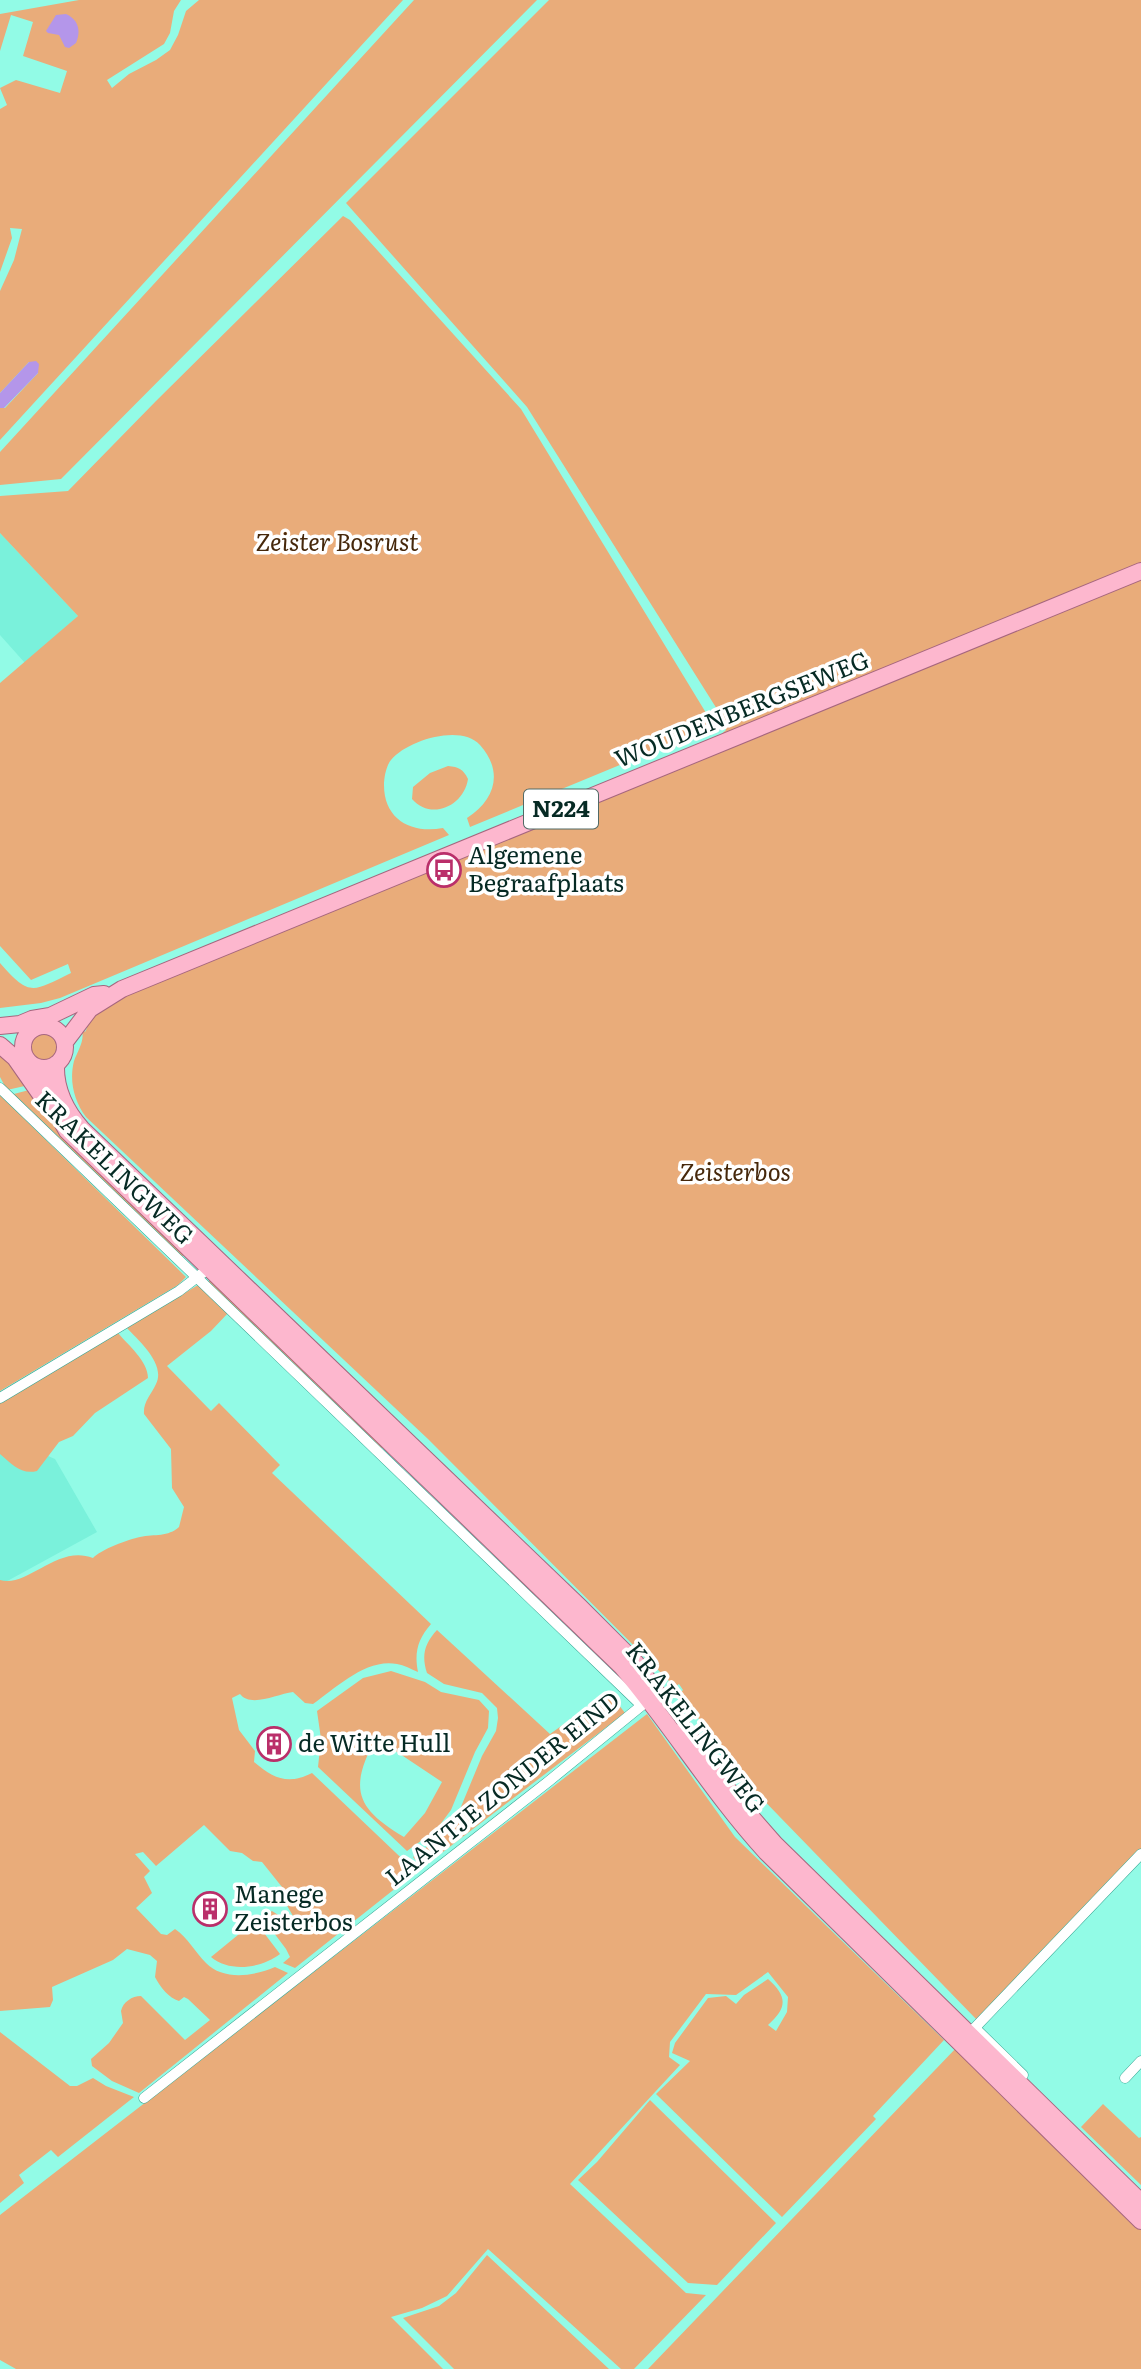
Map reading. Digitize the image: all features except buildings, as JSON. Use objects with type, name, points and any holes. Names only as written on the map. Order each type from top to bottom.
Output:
[{"type":"main road","name":"WOUDENBERGSEWEG","points":[[52,1027],[90,1009],[113,993],[1141,571]]},
{"type":"main road","name":"N224","points":[[0,1028],[57,1014],[94,995],[113,993]]},
{"type":"main road","name":"WOUDENBERGSEWEG","points":[[65,1042],[90,1009]]},
{"type":"main road","name":"N224","points":[[0,1028],[25,1041],[38,1027],[52,1027]]},
{"type":"main road","points":[[52,1027],[65,1042]]},
{"type":"main road","points":[[0,1039],[25,1041],[26,1057],[39,1068],[56,1064]]},
{"type":"main road","name":"N224","points":[[56,1064],[62,1059],[65,1042]]},
{"type":"main road","points":[[0,1045],[15,1058],[40,1095],[55,1110]]},
{"type":"main road","name":"KRAKELINGWEG","points":[[56,1064],[57,1082],[64,1105],[72,1117],[207,1270]]},
{"type":"main road","name":"KRAKELINGWEG","points":[[39,1068],[55,1110],[67,1131],[207,1270],[622,1667],[650,1700],[744,1829],[811,1898],[968,2035],[1141,2202]]},
{"type":"main road","name":"KRAKELINGWEG","points":[[968,2035],[1141,2221]]},
{"type":"street","name":"KRAKELINGWEG","points":[[0,1088],[207,1270]]},
{"type":"street","points":[[0,1398],[207,1270]]},
{"type":"street","name":"LAANTJE ZONDER EIND","points":[[144,2098],[650,1700]]},
{"type":"street","points":[[968,2035],[1141,1854]]},
{"type":"street","name":"KRAKELINGWEG","points":[[968,2035],[1023,2075]]},
{"type":"street","points":[[1125,2078],[1141,2061]]},
{"type":"shaded area","points":[[66,14],[74,19],[78,30],[76,43],[69,48],[65,47],[59,35],[46,31],[56,15]]},
{"type":"shaded area","points":[[36,361],[39,364],[38,373],[4,408],[0,408],[0,393],[29,362]]},
{"type":"shaded area","points":[[0,533],[78,616],[25,663],[0,635]]},
{"type":"shaded area","points":[[0,1435],[55,1459],[97,1532],[0,1585]]},
{"type":"green space","points":[[79,0],[181,0],[174,11],[170,33],[164,44],[107,80],[112,88],[129,74],[170,50],[186,11],[199,0],[403,0],[0,440],[0,408],[5,408],[38,373],[29,362],[0,393],[0,291],[14,260],[22,229],[10,228],[12,238],[0,272],[0,109],[7,105],[0,88],[16,80],[60,93],[67,71],[23,56],[33,22],[11,15],[0,51],[0,14]]},
{"type":"green space","points":[[414,0],[537,0],[61,479],[0,485],[0,452]]},
{"type":"green space","name":"Zeisterbos","points":[[549,0],[1141,0],[1141,1850],[977,2020],[742,1778],[680,1693],[683,1690],[679,1684],[675,1687],[428,1439],[86,1117],[74,1091],[72,1076],[82,1040],[81,1028],[85,1032],[87,1028],[84,1025],[102,1006],[718,737],[726,730],[727,725],[527,407],[346,203]]},
{"type":"green space","name":"Zeister Bosrust","points":[[343,216],[350,220],[521,409],[714,726],[470,827],[467,818],[484,803],[493,785],[492,765],[480,745],[471,739],[448,735],[409,746],[391,760],[387,769],[384,785],[389,807],[394,816],[402,822],[421,829],[443,828],[449,835],[60,998],[0,1008],[0,963],[18,982],[32,988],[71,973],[68,964],[31,980],[0,946],[0,683],[78,616],[0,533],[0,496],[68,491]]},
{"type":"green space","points":[[448,766],[460,769],[468,779],[465,789],[454,803],[428,809],[412,799],[413,787],[430,773]]},
{"type":"green space","points":[[44,1034],[54,1037],[57,1047],[54,1057],[44,1060],[34,1057],[31,1047],[34,1037]]},
{"type":"green space","points":[[0,1051],[29,1085],[7,1090],[0,1077]]},
{"type":"green space","points":[[33,1089],[59,1133],[187,1251],[180,1259],[10,1095]]},
{"type":"green space","points":[[0,1095],[186,1277],[178,1285],[0,1391]]},
{"type":"green space","points":[[206,1281],[212,1281],[387,1444],[380,1449]]},
{"type":"green space","points":[[198,1285],[229,1312],[211,1331],[167,1366],[211,1411],[219,1403],[280,1465],[272,1473],[431,1624],[418,1646],[418,1672],[397,1664],[374,1665],[352,1676],[313,1704],[305,1703],[293,1692],[257,1700],[245,1698],[240,1694],[232,1698],[239,1730],[255,1751],[254,1762],[261,1768],[275,1776],[288,1779],[312,1773],[416,1872],[295,1968],[283,1963],[290,1957],[262,1917],[272,1911],[286,1920],[293,1916],[282,1897],[282,1887],[262,1862],[230,1851],[204,1825],[156,1866],[143,1852],[135,1854],[150,1871],[144,1877],[152,1893],[136,1908],[161,1934],[167,1935],[175,1929],[213,1969],[230,1975],[258,1973],[275,1967],[288,1973],[139,2093],[112,2081],[92,2066],[91,2059],[109,2043],[123,2023],[121,2011],[126,2002],[141,1996],[185,2040],[210,2020],[188,1999],[184,1997],[179,2001],[165,1992],[155,1977],[157,1961],[150,1955],[127,1949],[113,1960],[52,1987],[53,2000],[50,2007],[0,2011],[0,1580],[21,1578],[67,1557],[80,1555],[93,1558],[122,1542],[166,1534],[179,1527],[184,1507],[172,1488],[171,1449],[144,1414],[146,1402],[156,1384],[157,1369],[150,1353],[127,1328]]},
{"type":"green space","points":[[118,1333],[145,1365],[148,1378],[95,1413],[73,1436],[59,1442],[37,1471],[21,1470],[0,1454],[0,1403]]},
{"type":"green space","points":[[437,1630],[550,1734],[609,1692],[625,1713],[422,1868],[413,1857],[442,1836],[458,1814],[482,1756],[496,1731],[498,1718],[497,1708],[482,1693],[444,1684],[427,1673],[425,1650]]},
{"type":"green space","points":[[391,1671],[425,1682],[441,1692],[479,1700],[489,1711],[488,1728],[451,1810],[436,1830],[407,1851],[318,1767],[321,1739],[317,1711],[363,1678]],"holes":[[[376,1738],[442,1782],[425,1813],[404,1837],[366,1806],[360,1784],[367,1755]]]},
{"type":"green space","points":[[647,1714],[735,1837],[944,2040],[873,2116],[876,2119],[782,2217],[656,2094],[690,2061],[672,2053],[675,2043],[708,1998],[726,1996],[736,2004],[744,1995],[768,1979],[779,1991],[783,2002],[779,2013],[768,2025],[776,2031],[787,2012],[788,1997],[768,1972],[736,1995],[706,1994],[670,2042],[669,2057],[680,2065],[570,2184],[686,2293],[706,2295],[634,2369],[621,2369],[488,2249],[447,2296],[422,2308],[391,2317],[443,2369],[16,2369],[0,2360],[0,2215]]},
{"type":"green space","points":[[255,1921],[280,1954],[264,1963],[246,1967],[227,1965],[211,1957]]},
{"type":"green space","points":[[0,2032],[70,2086],[77,2086],[93,2078],[134,2097],[58,2157],[51,2150],[19,2175],[24,2183],[0,2203]]},
{"type":"green space","points":[[958,2046],[1141,2225],[1141,2369],[648,2369]]},
{"type":"green space","points":[[650,2100],[776,2223],[717,2285],[688,2283],[578,2180]]},
{"type":"green space","points":[[1103,2104],[1141,2137],[1141,2185],[1081,2127]]},
{"type":"green space","points":[[487,2255],[609,2369],[454,2369],[403,2318],[439,2306],[456,2293]]},
{"type":"place","name":"Algemene Begraafplaats","points":[[444,870]]},
{"type":"place","name":"de Witte Hull","points":[[274,1744]]},
{"type":"place","name":"Manege Zeisterbos","points":[[210,1909]]}]
